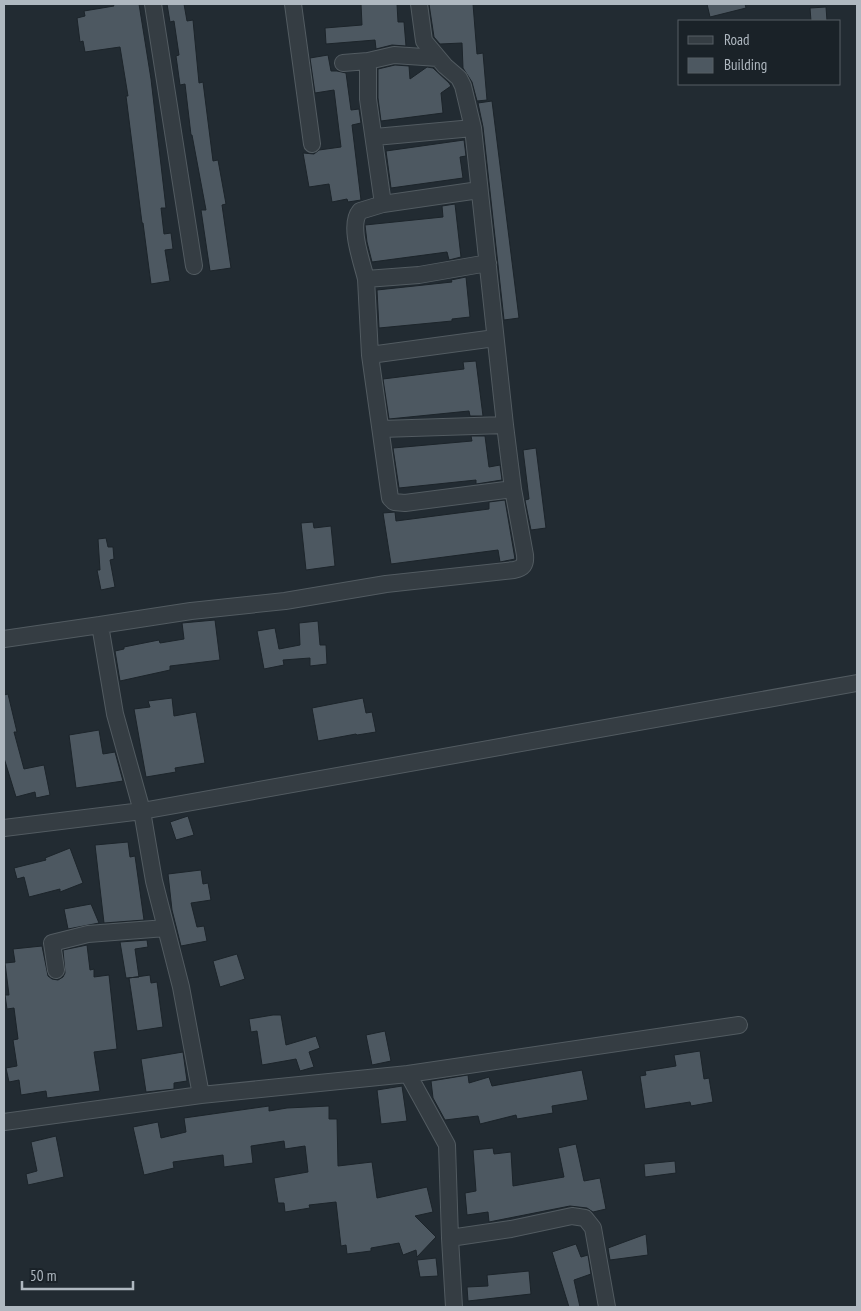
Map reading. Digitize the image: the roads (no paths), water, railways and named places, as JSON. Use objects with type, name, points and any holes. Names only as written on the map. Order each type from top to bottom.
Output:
[{"type":"street","points":[[153,4],[194,266]]},
{"type":"street","points":[[293,4],[312,144]]},
{"type":"street","points":[[4,640],[190,611],[285,601],[386,584],[519,569],[525,564],[504,425],[473,128],[464,86],[459,78],[438,58],[424,41],[419,4]]},
{"type":"street","points":[[343,63],[368,61],[394,55],[438,58]]},
{"type":"street","points":[[368,61],[368,99],[384,204]]},
{"type":"street","points":[[374,137],[473,128]]},
{"type":"street","points":[[479,190],[384,204],[360,211],[355,221],[356,238],[366,279],[370,355],[390,498],[394,502],[405,503],[513,489]]},
{"type":"street","points":[[366,279],[419,275],[488,263]]},
{"type":"street","points":[[370,355],[495,338]]},
{"type":"street","points":[[381,429],[504,425]]},
{"type":"street","points":[[100,625],[115,714],[142,811],[154,881],[181,987],[201,1095]]},
{"type":"street","points":[[4,828],[142,811],[857,683]]},
{"type":"street","points":[[56,970],[52,943],[88,934],[166,928]]},
{"type":"street","points":[[4,1122],[201,1095],[408,1074],[739,1025]]},
{"type":"street","points":[[408,1074],[448,1145],[454,1307]]},
{"type":"street","points":[[450,1238],[511,1229],[572,1216],[585,1218],[593,1228],[607,1307]]}]
